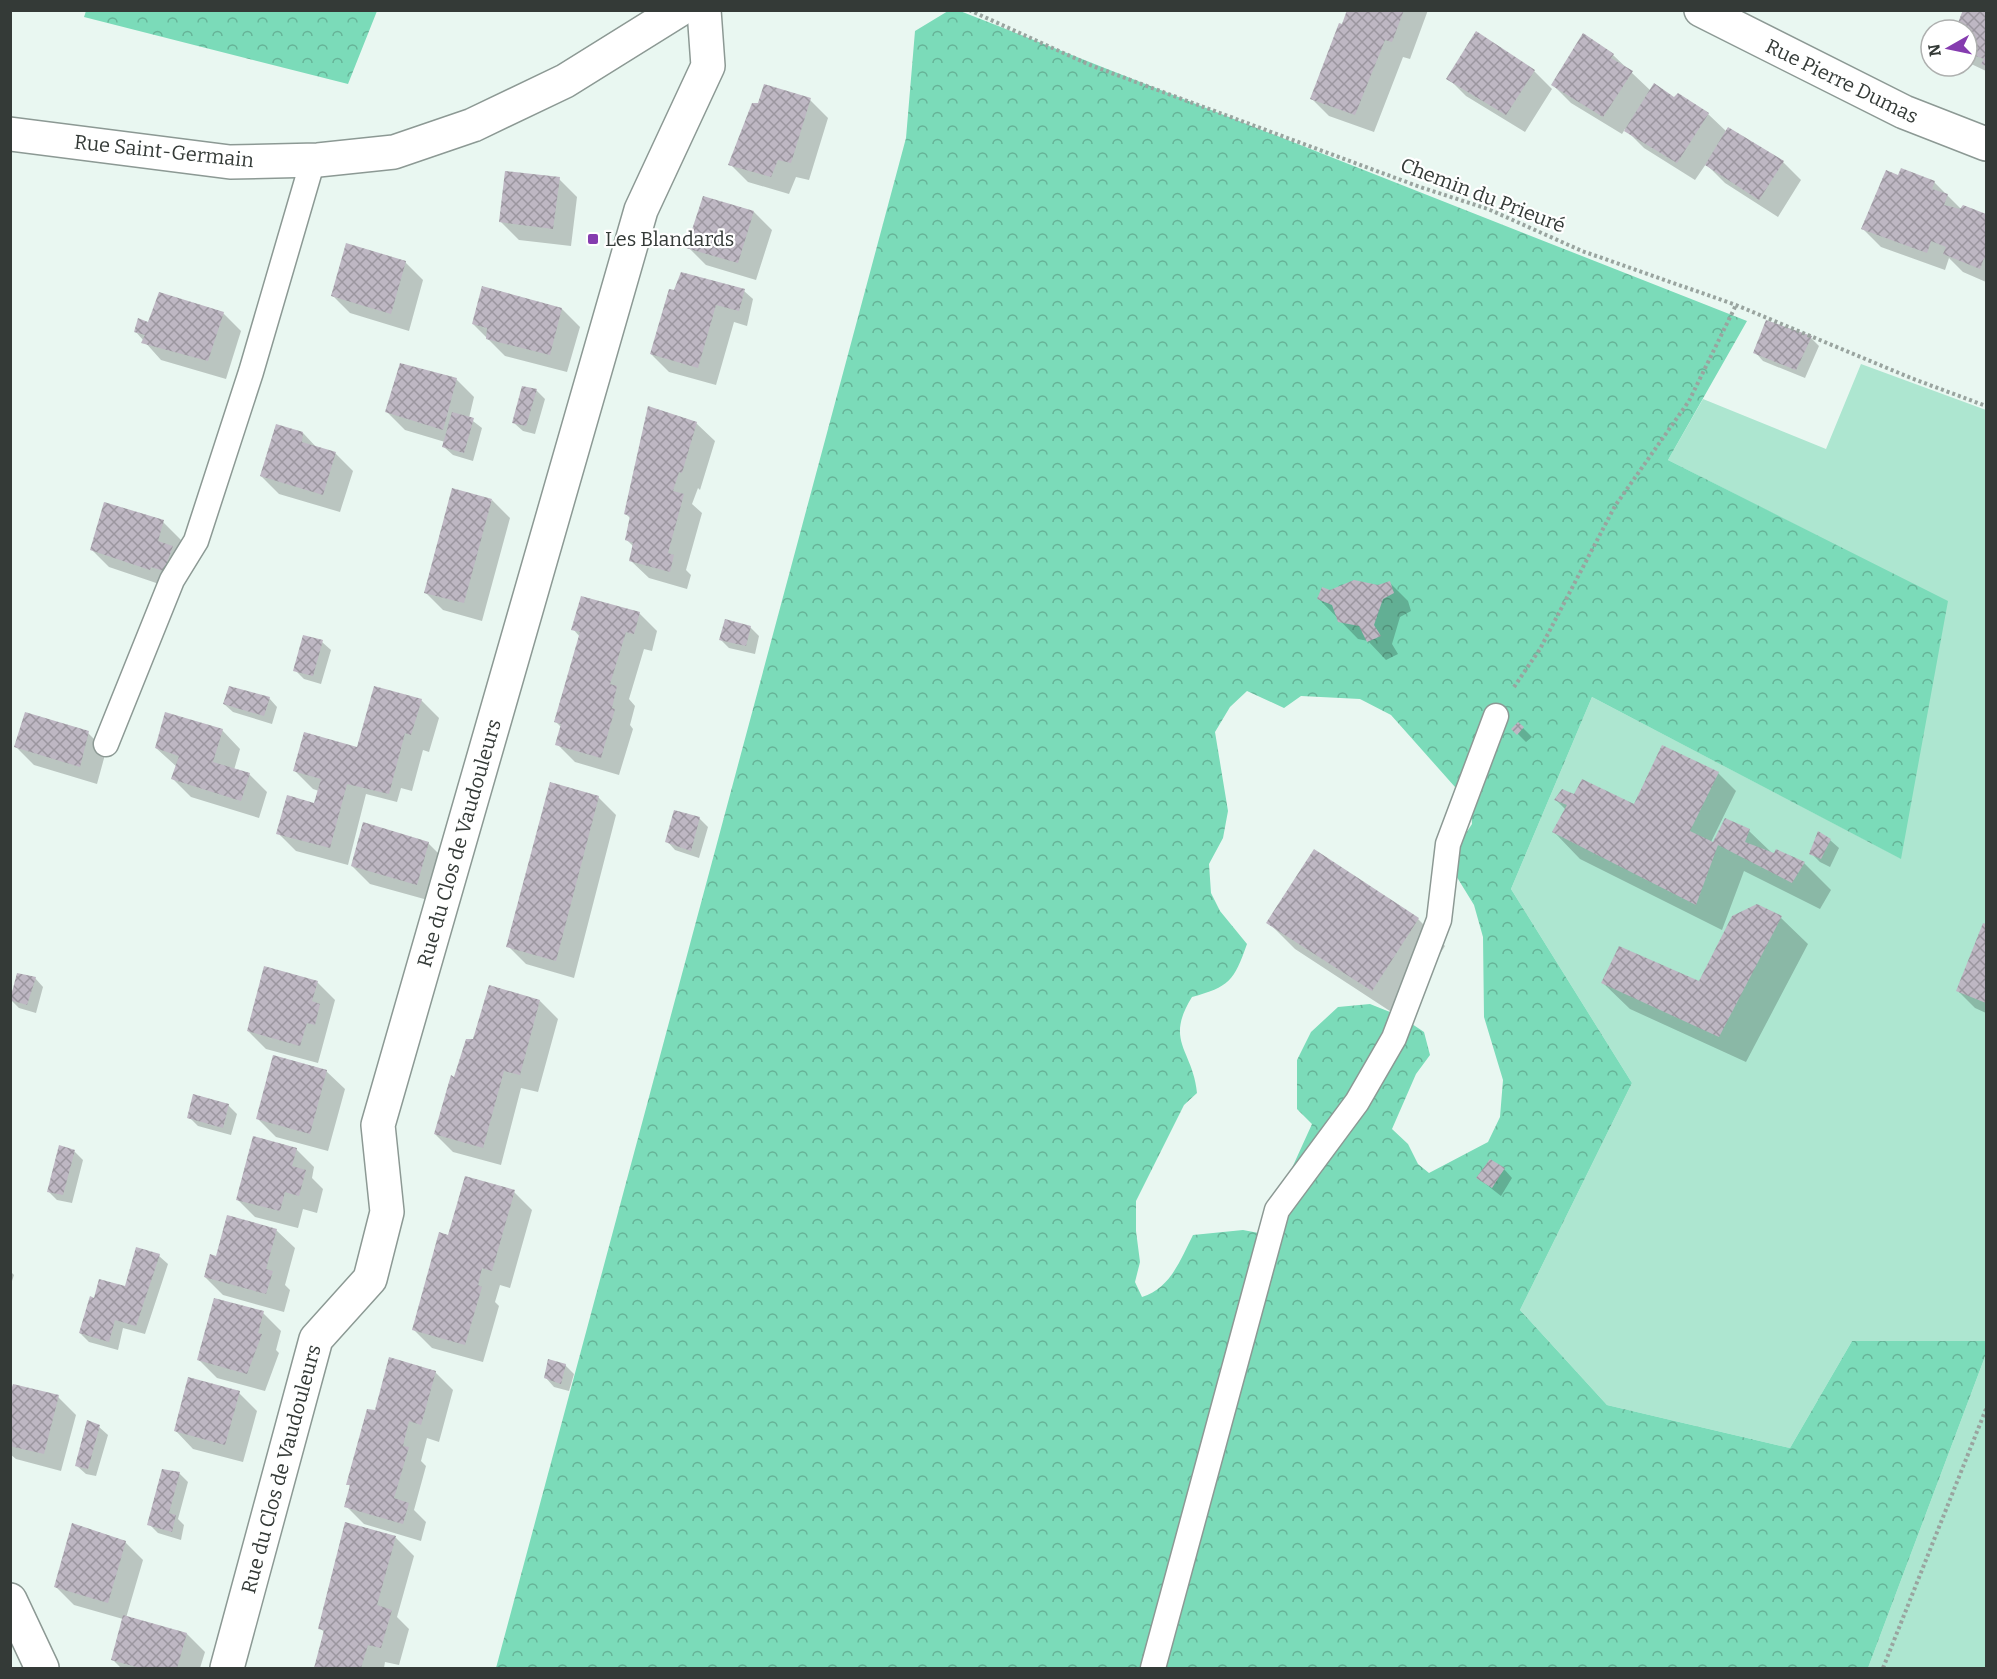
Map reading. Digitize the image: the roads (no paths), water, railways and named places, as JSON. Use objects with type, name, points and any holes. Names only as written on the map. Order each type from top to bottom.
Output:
[{"type":"street","name":"Rue Saint-Germain","points":[[10,134],[230,162],[313,160],[394,152],[473,124],[565,81],[679,10]]},
{"type":"street","name":"Rue du Clos de Vaudouleurs","points":[[227,1668],[316,1338],[370,1280],[387,1212],[378,1125],[641,210],[708,66],[704,10]]},
{"type":"street","name":"Rue Pierre Dumas","points":[[1701,10],[1904,112],[1986,144]]},
{"type":"street","points":[[10,1600],[42,1668]]},
{"type":"lane","points":[[106,744],[172,580],[196,541],[251,372],[313,160]]},
{"type":"lane","points":[[1153,1668],[1277,1210],[1357,1102],[1394,1038],[1439,920],[1448,844],[1496,716]]},
{"type":"place","name":"Les Blandards","points":[[593,239]]}]
